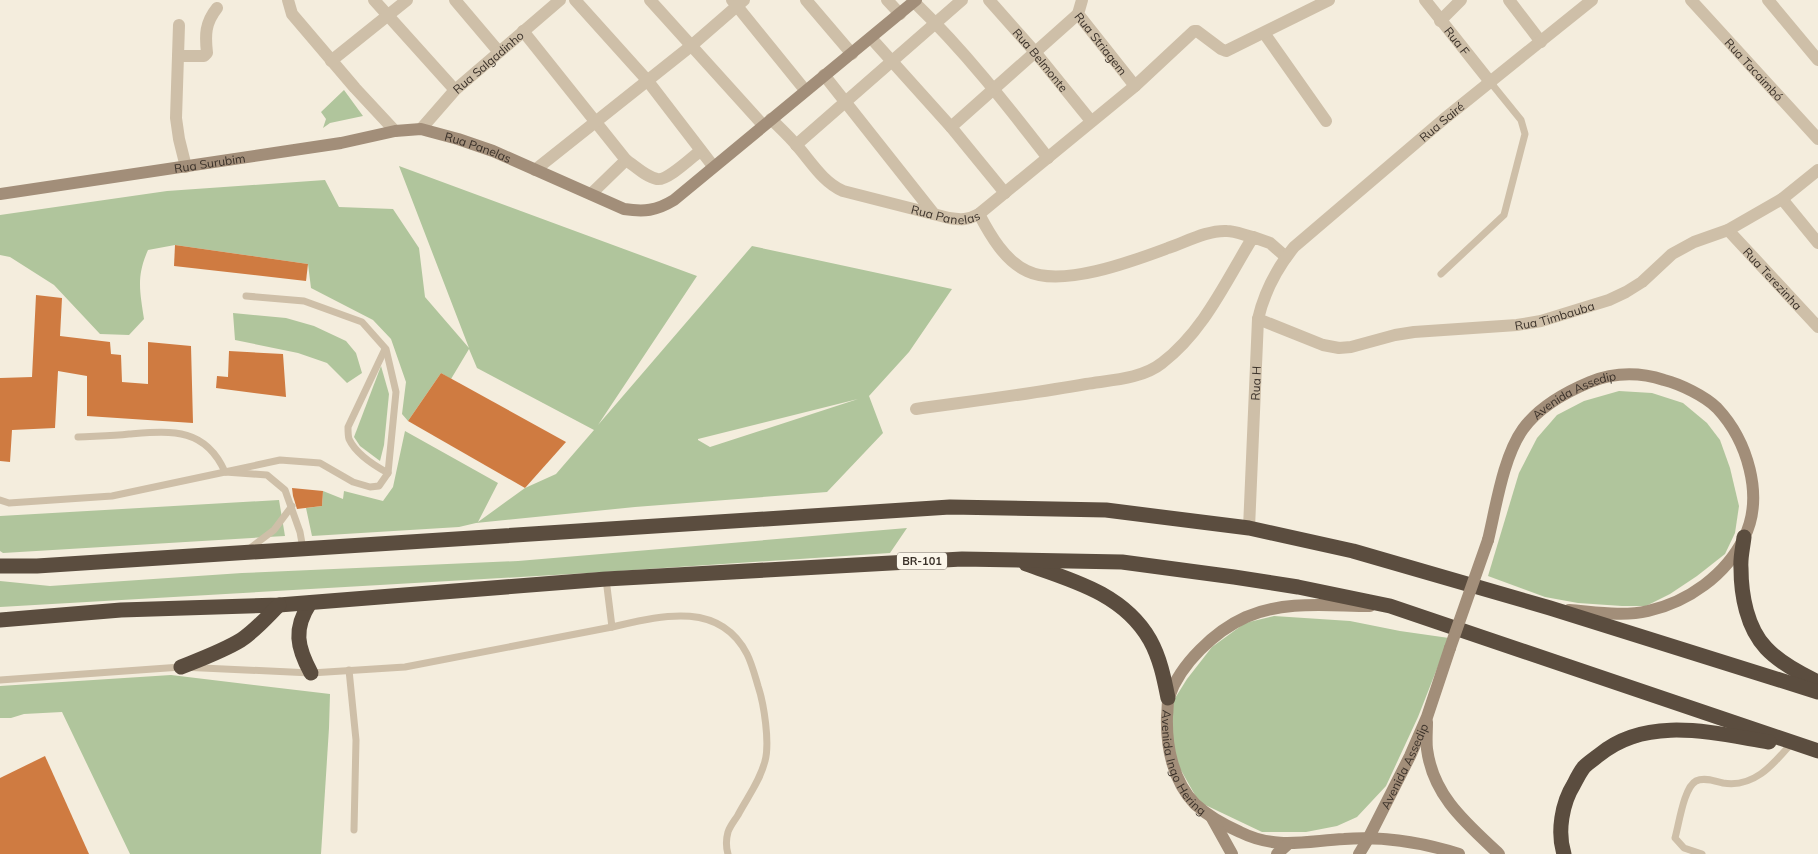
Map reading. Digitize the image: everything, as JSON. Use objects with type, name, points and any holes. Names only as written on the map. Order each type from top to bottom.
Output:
[{"type":"highway","points":[[0,566],[37,566],[950,507],[1106,510],[1249,528],[1353,551],[1550,608],[1818,692]]},
{"type":"highway","points":[[1744,537],[1740,566],[1742,590],[1749,618],[1758,637],[1766,648],[1782,662],[1818,682]]},
{"type":"highway","name":"BR-101","points":[[0,620],[121,610],[279,605],[606,579],[962,559],[1122,562],[1234,577],[1390,606],[1816,750]]},
{"type":"highway","points":[[1013,559],[1077,581],[1103,594],[1123,608],[1135,619],[1150,640],[1161,665],[1168,698]]},
{"type":"highway","points":[[310,603],[300,623],[298,640],[301,655],[311,673]]},
{"type":"highway","points":[[181,668],[241,640],[256,629],[279,605]]},
{"type":"highway","points":[[1564,854],[1561,818],[1569,791],[1584,767],[1608,747],[1632,737],[1660,730],[1697,730],[1816,750]]},
{"type":"main road","name":"Rua Panelas","points":[[421,129],[492,151],[624,209],[640,211],[652,209],[674,200],[915,1]]},
{"type":"main road","name":"Rua Surubim","points":[[0,194],[341,143],[395,131],[421,129]]},
{"type":"main road","name":"Avenida Assedip","points":[[1358,854],[1368,839],[1410,756],[1427,717],[1488,540],[1507,464],[1523,430],[1541,410],[1578,386],[1606,376],[1649,375],[1674,382],[1697,394],[1716,408],[1733,430],[1748,458],[1753,486],[1751,515],[1744,537],[1727,563],[1705,585],[1678,601],[1648,611],[1619,614],[1550,608]]},
{"type":"main road","name":"Avenida Ingo Hering","points":[[1390,606],[1301,604],[1273,608],[1246,618],[1221,632],[1200,650],[1182,673],[1168,698],[1169,753],[1174,768],[1188,795],[1196,805],[1212,818],[1264,842],[1289,843],[1344,839],[1407,841],[1459,854]]},
{"type":"main road","points":[[1427,717],[1427,748],[1431,768],[1438,786],[1448,803],[1464,821],[1499,854]]},
{"type":"main road","points":[[1212,818],[1232,854]]},
{"type":"main road","points":[[1277,854],[1289,843]]},
{"type":"street","points":[[288,0],[292,14],[331,61],[395,131]]},
{"type":"street","points":[[374,0],[455,90]]},
{"type":"street","points":[[331,61],[406,0]]},
{"type":"street","points":[[455,0],[499,52]]},
{"type":"street","points":[[539,0],[548,10]]},
{"type":"street","name":"Rua Salgadinho","points":[[421,129],[455,90],[560,0]]},
{"type":"street","points":[[575,0],[647,80],[713,166]]},
{"type":"street","name":"Rua Panelas","points":[[650,0],[691,46],[767,122],[796,145],[828,182],[835,187],[843,191],[961,220],[972,218],[979,214],[1005,193],[1135,86],[1194,31],[1197,31],[1226,51],[1264,33]]},
{"type":"street","points":[[806,0],[852,54]]},
{"type":"street","points":[[887,0],[900,14]]},
{"type":"street","points":[[796,145],[962,0]]},
{"type":"street","name":"Rua Belmonte","points":[[989,0],[1035,52],[1091,121]]},
{"type":"street","name":"Rua Striagem","points":[[1082,0],[1078,14],[1135,86]]},
{"type":"street","points":[[1326,122],[1264,33],[1329,0]]},
{"type":"street","name":"Rua F","points":[[1425,0],[1491,83]]},
{"type":"street","points":[[1440,21],[1461,0]]},
{"type":"street","points":[[1509,0],[1541,42]]},
{"type":"street","name":"Rua Sairé","points":[[1290,252],[1444,119],[1592,0]]},
{"type":"street","points":[[1768,0],[1818,60]]},
{"type":"street","points":[[915,1],[994,88],[1048,158]]},
{"type":"street","points":[[535,170],[691,46],[738,2],[805,90]]},
{"type":"street","name":"Rua Tacaimbó","points":[[1699,3],[1818,139]]},
{"type":"street","points":[[178,56],[204,56],[206,53],[205,32],[210,16],[217,8]]},
{"type":"street","points":[[951,127],[1078,14]]},
{"type":"street","points":[[179,25],[176,118],[186,167]]},
{"type":"street","points":[[524,31],[626,160],[657,179],[668,176],[700,151]]},
{"type":"street","points":[[871,38],[951,127],[1005,193]]},
{"type":"street","points":[[824,75],[847,101],[934,214]]},
{"type":"street","points":[[591,194],[626,160]]},
{"type":"street","name":"Rua Timbauba","points":[[1258,319],[1323,345],[1340,348],[1414,332],[1507,326],[1540,321],[1609,300],[1626,292],[1642,282],[1672,254],[1694,242],[1728,230],[1782,200],[1818,170]]},
{"type":"street","points":[[1782,200],[1818,243]]},
{"type":"street","points":[[979,214],[995,240],[1018,266],[1034,274],[1049,277],[1072,276],[1092,272],[1152,254],[1214,232],[1226,231],[1253,237],[1290,252]]},
{"type":"street","name":"Rua Terezinha","points":[[1728,230],[1818,327]]},
{"type":"street","points":[[916,409],[1119,379],[1152,370],[1176,351],[1192,334],[1210,310],[1253,237]]},
{"type":"street","name":"Rua H","points":[[1249,528],[1258,319],[1263,299],[1290,252]]},
{"type":"lane","points":[[1440,274],[1504,215],[1525,134],[1521,120],[1491,83]]},
{"type":"lane","points":[[0,500],[9,503],[112,496],[280,460],[320,464],[353,482],[370,487],[379,486],[388,473],[396,392],[386,349],[362,322],[304,301],[246,296]]},
{"type":"lane","points":[[386,349],[348,427],[348,438],[356,449],[377,467],[388,473]]},
{"type":"lane","points":[[78,437],[153,432],[182,433],[198,439],[209,447],[220,461],[225,472]]},
{"type":"lane","points":[[225,472],[267,475],[285,490],[292,506],[303,549]]},
{"type":"lane","points":[[244,552],[274,530],[292,506]]},
{"type":"lane","points":[[606,579],[612,627]]},
{"type":"lane","points":[[0,680],[181,668],[311,673],[405,666],[668,616],[699,616],[716,622],[729,631],[741,644],[748,655],[762,696],[766,758],[756,783],[728,832],[726,846],[728,854]]},
{"type":"lane","points":[[349,670],[356,740],[354,830]]},
{"type":"lane","points":[[1702,854],[1684,848],[1675,838],[1686,795],[1695,781],[1702,779],[1734,785],[1759,776],[1770,768],[1790,745]]},
{"type":"green space","points":[[344,90],[363,116],[330,123],[323,128],[326,119],[321,112]]},
{"type":"green space","points":[[399,166],[697,276],[598,425],[752,246],[952,289],[909,352],[869,396],[883,433],[827,492],[635,507],[476,523],[459,527],[312,536],[306,508],[322,506],[323,491],[343,499],[344,491],[383,501],[393,487],[405,431],[498,483],[478,522],[525,488],[556,474],[594,430],[477,368],[469,349],[451,379],[441,373],[408,421],[402,414],[406,382],[391,339],[373,320],[311,288],[308,264],[175,245],[148,250],[140,276],[144,319],[129,335],[100,334],[54,285],[10,257],[0,255],[0,215],[167,191],[325,180],[339,207],[393,209],[419,248],[425,297],[469,348]],"holes":[[[858,399],[710,447],[698,439]]]},
{"type":"green space","points":[[233,313],[286,318],[314,326],[346,341],[356,353],[362,373],[347,383],[327,363],[298,353],[235,340]]},
{"type":"green space","points":[[381,366],[389,394],[384,445],[380,461],[360,446],[354,437]]},
{"type":"green space","points":[[1619,391],[1652,393],[1683,403],[1707,423],[1720,440],[1730,468],[1739,506],[1735,533],[1725,554],[1670,594],[1646,606],[1578,603],[1545,597],[1488,576],[1519,473],[1537,438],[1557,415],[1584,401]]},
{"type":"green space","points":[[279,500],[285,536],[3,553],[0,551],[0,516]]},
{"type":"green space","points":[[907,528],[890,553],[588,573],[0,607],[0,581],[50,586],[242,573],[518,561]]},
{"type":"green space","points":[[1274,616],[1350,621],[1449,638],[1418,717],[1386,786],[1357,817],[1337,826],[1306,832],[1262,832],[1199,802],[1170,751],[1172,703],[1187,679],[1212,647],[1245,623]]},
{"type":"green space","points":[[171,675],[330,694],[321,854],[130,854],[62,712],[24,714],[11,718],[0,718],[0,686]]},
{"type":"building","points":[[175,245],[308,264],[306,281],[174,266]]},
{"type":"building","points":[[36,295],[62,298],[60,336],[110,342],[111,354],[121,355],[122,382],[148,384],[148,342],[191,346],[193,423],[87,416],[87,376],[58,371],[55,428],[12,430],[10,462],[0,461],[0,378],[32,377]]},
{"type":"building","points":[[229,351],[283,354],[286,397],[216,388],[217,376],[228,377]]},
{"type":"building","points":[[441,373],[566,442],[525,488],[408,421]]},
{"type":"building","points":[[292,488],[323,491],[322,506],[297,509]]},
{"type":"building","points":[[45,756],[89,854],[0,854],[0,778]]}]
